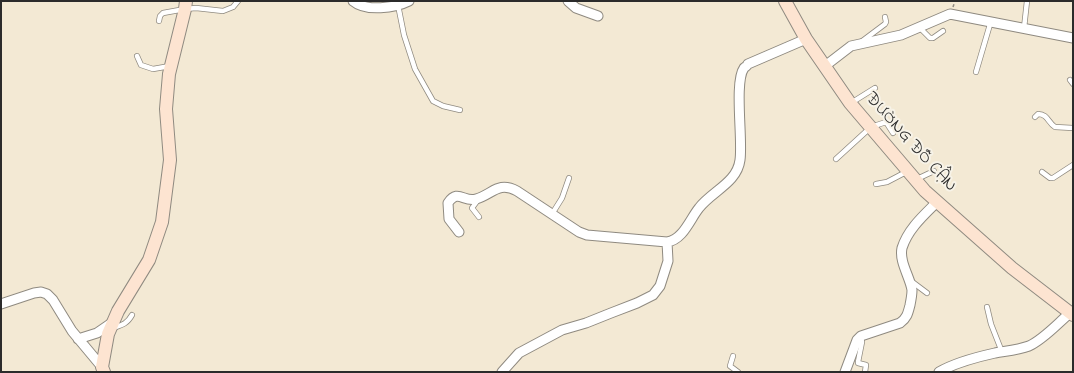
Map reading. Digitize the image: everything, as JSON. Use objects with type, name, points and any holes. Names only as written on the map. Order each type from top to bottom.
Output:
[{"type":"main road","name":"ĐƯỜNG ĐỖ CẬN","points":[[785,1],[806,38],[850,104],[925,191],[1012,268],[1072,314]]},
{"type":"main road","points":[[103,370],[108,334],[118,312],[149,260],[162,222],[170,160],[166,109],[168,74],[186,5]]},
{"type":"street","points":[[353,1],[358,5],[374,8],[398,5],[409,1]]},
{"type":"street","points":[[568,1],[576,8],[598,16]]},
{"type":"street","points":[[825,66],[846,49],[858,44],[901,35],[950,14],[1073,38]]},
{"type":"street","points":[[459,232],[449,219],[448,203],[452,198],[460,196],[470,200],[475,200],[503,187],[510,188],[579,232],[587,235],[673,242],[679,237],[699,207],[729,181],[737,172],[740,160],[740,89],[741,76],[744,68],[748,64],[806,38]]},
{"type":"street","points":[[845,372],[857,340],[861,336],[900,323],[905,320],[908,315],[912,294],[902,259],[903,247],[916,223],[937,202]]},
{"type":"street","points":[[502,372],[519,352],[556,333],[637,303],[653,295],[660,286],[668,261],[667,242]]},
{"type":"street","points":[[1,304],[34,293],[41,292],[47,294],[53,300],[72,331],[103,370]]},
{"type":"street","points":[[939,372],[949,366],[1029,346],[1072,314]]},
{"type":"street","points":[[78,339],[112,325]]},
{"type":"lane","points":[[159,21],[160,16],[163,14],[186,5],[196,8],[223,11],[233,7],[238,1]]},
{"type":"lane","points":[[1024,28],[1027,1]]},
{"type":"lane","points":[[398,5],[404,35],[415,69],[433,101],[444,106],[460,110]]},
{"type":"lane","points":[[858,44],[885,24],[885,17]]},
{"type":"lane","points":[[976,72],[990,21]]},
{"type":"lane","points":[[919,27],[930,38],[933,38],[943,31]]},
{"type":"lane","points":[[137,56],[141,65],[148,68],[170,66]]},
{"type":"lane","points":[[850,104],[875,88]]},
{"type":"lane","points":[[1035,117],[1038,114],[1042,114],[1046,116],[1055,127],[1073,128]]},
{"type":"lane","points":[[836,159],[871,127],[886,122],[893,133]]},
{"type":"lane","points":[[1042,172],[1050,178],[1053,178],[1073,165]]},
{"type":"lane","points":[[876,184],[934,171]]},
{"type":"lane","points":[[552,215],[562,198],[569,178]]},
{"type":"lane","points":[[479,217],[472,208],[480,197]]},
{"type":"lane","points":[[909,280],[927,293]]},
{"type":"lane","points":[[987,306],[991,324],[1002,352]]},
{"type":"lane","points":[[112,325],[124,325],[128,322],[132,315]]},
{"type":"lane","points":[[861,336],[862,342],[858,363],[866,365],[865,372]]},
{"type":"lane","points":[[733,356],[730,368],[738,372]]}]
